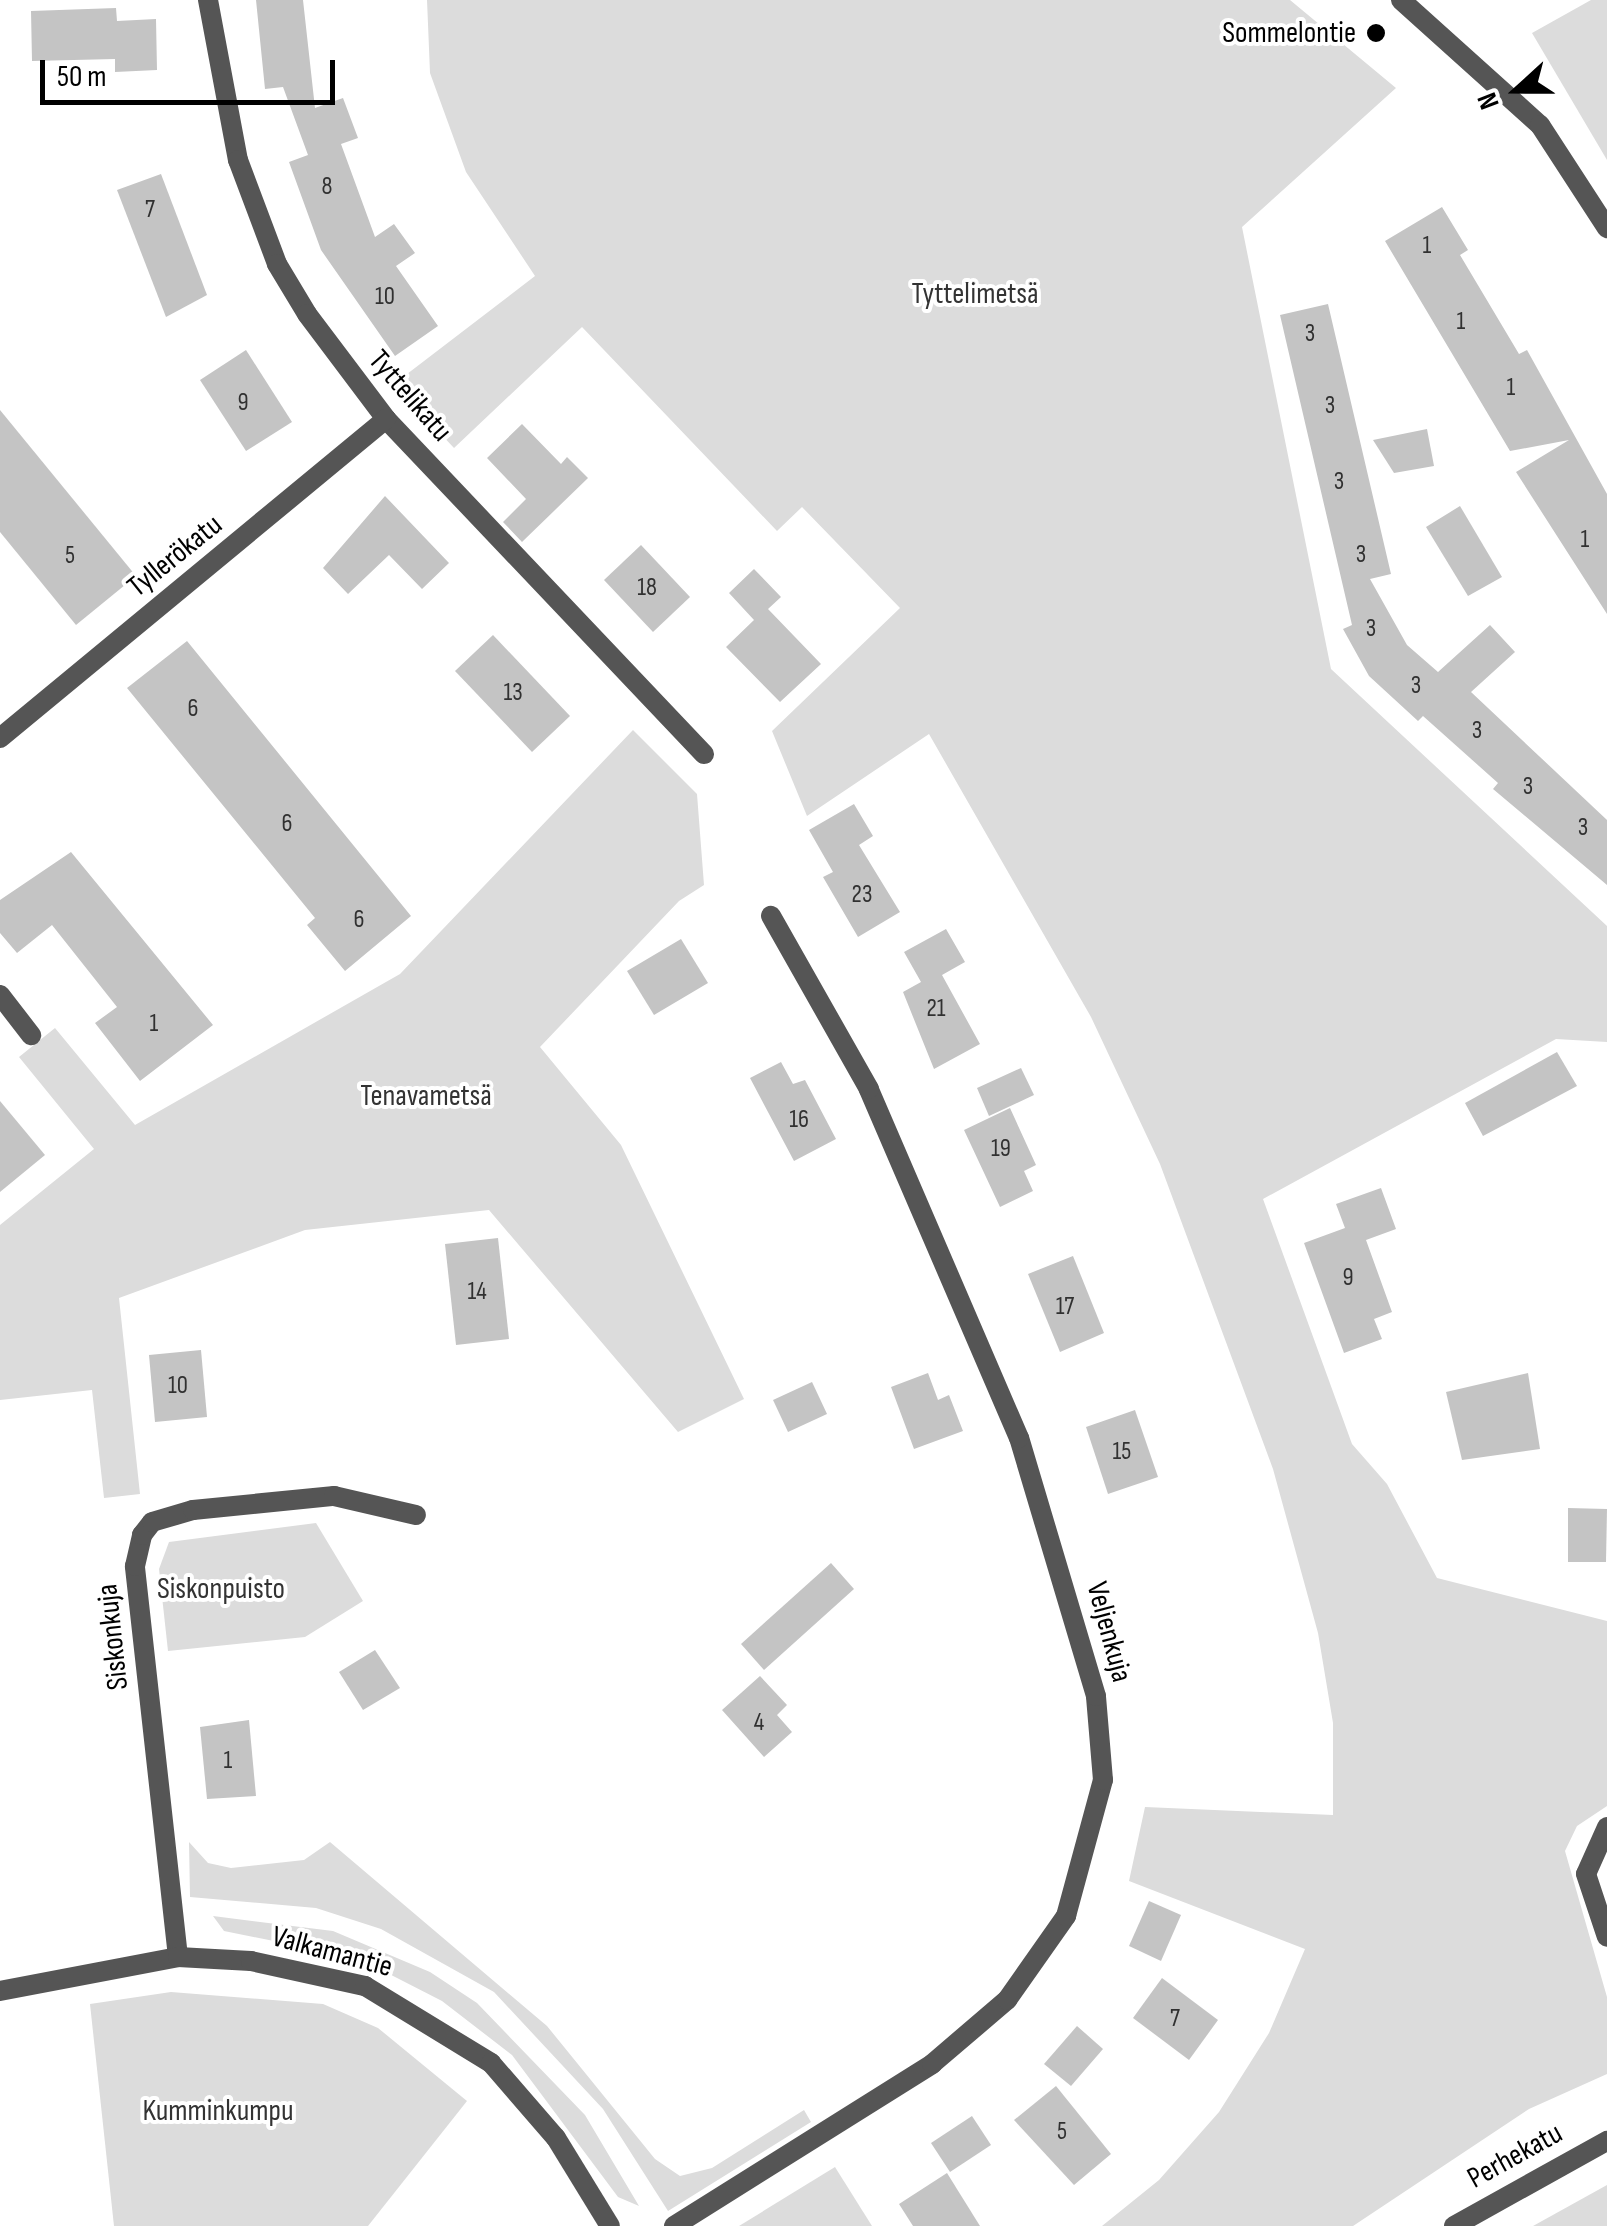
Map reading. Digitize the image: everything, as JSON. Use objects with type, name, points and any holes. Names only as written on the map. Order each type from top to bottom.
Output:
[{"type":"street","name":"Tyttelikatu","points":[[208,0],[215,68],[262,228],[307,314],[386,419],[704,754]]},
{"type":"street","points":[[1401,0],[1540,125],[1607,228]]},
{"type":"street","name":"Tyllerökatu","points":[[0,738],[386,419]]},
{"type":"street","name":"Veljenkuja","points":[[674,2226],[932,2064],[1007,2000],[1066,1916],[1103,1780],[1096,1696],[1019,1438],[870,1088],[771,916]]},
{"type":"street","points":[[0,996],[30,1035]]},
{"type":"street","name":"Siskonkuja","points":[[178,1957],[135,1566],[142,1535],[152,1522],[194,1510],[334,1496],[416,1515]]},
{"type":"street","points":[[1607,1827],[1586,1874],[1607,1937]]},
{"type":"street","name":"Valkamantie","points":[[0,1991],[178,1957],[327,1975],[405,2004],[492,2063],[556,2138],[610,2226]]},
{"type":"street","name":"Perhekatu","points":[[1454,2226],[1607,2140]]},
{"type":"green space","name":"Tyttelimetsä","points":[[427,0],[1290,0],[1396,88],[1242,227],[1331,669],[1607,926],[1607,1042],[1556,1039],[1263,1199],[1352,1444],[1387,1484],[1437,1578],[1607,1621],[1607,1806],[1577,1826],[1565,1851],[1607,1997],[1607,2074],[1529,2109],[1353,2226],[1102,2226],[1159,2180],[1219,2112],[1269,2033],[1305,1949],[1129,1881],[1145,1807],[1333,1815],[1333,1723],[1318,1633],[1273,1469],[1160,1164],[1091,1017],[929,734],[807,816],[772,731],[900,608],[802,507],[777,531],[582,327],[454,448],[394,384],[535,276],[466,172],[430,73]]},
{"type":"green space","points":[[1591,0],[1607,0],[1607,160],[1532,33]]},
{"type":"green space","name":"Tenavametsä","points":[[633,730],[697,794],[704,885],[679,901],[540,1047],[621,1145],[744,1399],[678,1432],[489,1210],[305,1230],[119,1298],[140,1494],[104,1498],[92,1390],[0,1400],[0,1225],[94,1149],[19,1057],[55,1028],[135,1125],[400,974]]},
{"type":"green space","name":"Siskonpuisto","points":[[316,1523],[363,1601],[305,1637],[168,1651],[159,1569],[169,1542]]},
{"type":"green space","points":[[189,1842],[208,1863],[231,1868],[304,1860],[330,1842],[547,2026],[655,2159],[680,2176],[712,2168],[804,2110],[811,2122],[668,2211],[603,2109],[494,1992],[381,1929],[316,1908],[190,1897]]},
{"type":"green space","points":[[213,1916],[333,1931],[430,1972],[477,2003],[585,2115],[639,2206],[618,2197],[512,2055],[442,2001],[358,1958],[224,1931]]},
{"type":"green space","name":"Kumminkumpu","points":[[171,1992],[323,2004],[378,2028],[467,2101],[368,2226],[114,2226],[90,2004]]},
{"type":"green space","points":[[835,2167],[872,2226],[739,2226]]},
{"type":"green space","points":[[1607,2185],[1607,2226],[1533,2226]]},
{"type":"building","points":[[256,0],[303,0],[315,108],[343,98],[358,138],[341,144],[375,237],[394,224],[415,253],[396,266],[438,326],[395,356],[321,250],[289,162],[308,155],[283,87],[265,89]]},
{"type":"building","points":[[116,8],[117,21],[156,19],[157,70],[115,72],[115,59],[32,61],[31,11]]},
{"type":"building","points":[[161,174],[207,295],[166,317],[117,190]]},
{"type":"building","points":[[1442,207],[1468,250],[1460,255],[1519,354],[1527,350],[1607,494],[1607,614],[1516,472],[1569,440],[1510,451],[1385,241]]},
{"type":"building","points":[[1328,304],[1391,574],[1370,579],[1407,645],[1438,672],[1490,625],[1515,652],[1471,692],[1607,820],[1607,885],[1493,789],[1498,783],[1423,716],[1418,721],[1369,676],[1343,629],[1352,625],[1280,315]]},
{"type":"building","points":[[246,350],[292,422],[246,451],[200,380]]},
{"type":"building","points":[[0,410],[136,576],[76,625],[0,532]]},
{"type":"building","points":[[522,424],[561,464],[567,457],[588,478],[522,542],[503,522],[526,499],[487,458]]},
{"type":"building","points":[[1427,429],[1434,466],[1394,473],[1373,440]]},
{"type":"building","points":[[385,496],[449,563],[422,589],[389,555],[348,594],[323,568]]},
{"type":"building","points":[[1460,506],[1502,577],[1468,596],[1426,527]]},
{"type":"building","points":[[641,545],[690,597],[653,632],[604,580]]},
{"type":"building","points":[[754,569],[781,597],[768,609],[821,664],[780,702],[726,647],[754,620],[729,593]]},
{"type":"building","points":[[493,635],[570,716],[532,752],[455,671]]},
{"type":"building","points":[[187,641],[411,916],[345,971],[307,925],[315,918],[127,688]]},
{"type":"building","points":[[854,804],[873,836],[859,845],[900,912],[858,937],[823,877],[833,872],[809,830]]},
{"type":"building","points":[[71,852],[213,1025],[140,1081],[95,1023],[117,1007],[52,925],[17,953],[0,933],[0,900]]},
{"type":"building","points":[[946,929],[965,962],[942,975],[980,1044],[934,1069],[903,992],[921,982],[904,952]]},
{"type":"building","points":[[681,939],[708,983],[654,1015],[627,971]]},
{"type":"building","points":[[1557,1052],[1577,1086],[1483,1136],[1465,1103]]},
{"type":"building","points":[[781,1062],[793,1084],[805,1080],[836,1139],[794,1161],[750,1078]]},
{"type":"building","points":[[1021,1068],[1034,1095],[989,1116],[977,1088]]},
{"type":"building","points":[[0,1101],[45,1155],[0,1192]]},
{"type":"building","points":[[1010,1108],[1036,1165],[1024,1171],[1033,1191],[1000,1207],[964,1130]]},
{"type":"building","points":[[1381,1188],[1396,1229],[1366,1240],[1392,1312],[1374,1319],[1382,1339],[1344,1353],[1304,1243],[1345,1228],[1336,1204]]},
{"type":"building","points":[[498,1238],[509,1339],[456,1345],[445,1244]]},
{"type":"building","points":[[1073,1256],[1104,1333],[1060,1352],[1028,1274]]},
{"type":"building","points":[[201,1350],[207,1417],[155,1422],[149,1355]]},
{"type":"building","points":[[928,1373],[938,1400],[949,1395],[963,1431],[914,1449],[891,1387]]},
{"type":"building","points":[[1528,1373],[1540,1449],[1462,1460],[1446,1392]]},
{"type":"building","points":[[812,1382],[827,1414],[788,1432],[773,1400]]},
{"type":"building","points":[[1135,1410],[1158,1477],[1108,1494],[1086,1427]]},
{"type":"building","points":[[1568,1508],[1607,1509],[1606,1562],[1568,1562]]},
{"type":"building","points":[[831,1563],[854,1589],[764,1670],[741,1644]]},
{"type":"building","points":[[375,1650],[400,1688],[363,1710],[339,1672]]},
{"type":"building","points":[[760,1676],[787,1705],[777,1715],[792,1732],[764,1757],[722,1710]]},
{"type":"building","points":[[249,1720],[256,1796],[207,1799],[200,1727]]},
{"type":"building","points":[[1149,1901],[1181,1915],[1161,1961],[1129,1946]]},
{"type":"building","points":[[1162,1978],[1218,2020],[1189,2060],[1133,2018]]},
{"type":"building","points":[[1077,2026],[1103,2049],[1071,2086],[1044,2064]]},
{"type":"building","points":[[1056,2086],[1111,2154],[1074,2185],[1014,2120]]},
{"type":"building","points":[[972,2116],[991,2145],[950,2172],[931,2143]]},
{"type":"building","points":[[947,2173],[980,2226],[913,2226],[899,2204]]},
{"type":"place","name":"Sommelontie","points":[[1376,33]]}]
